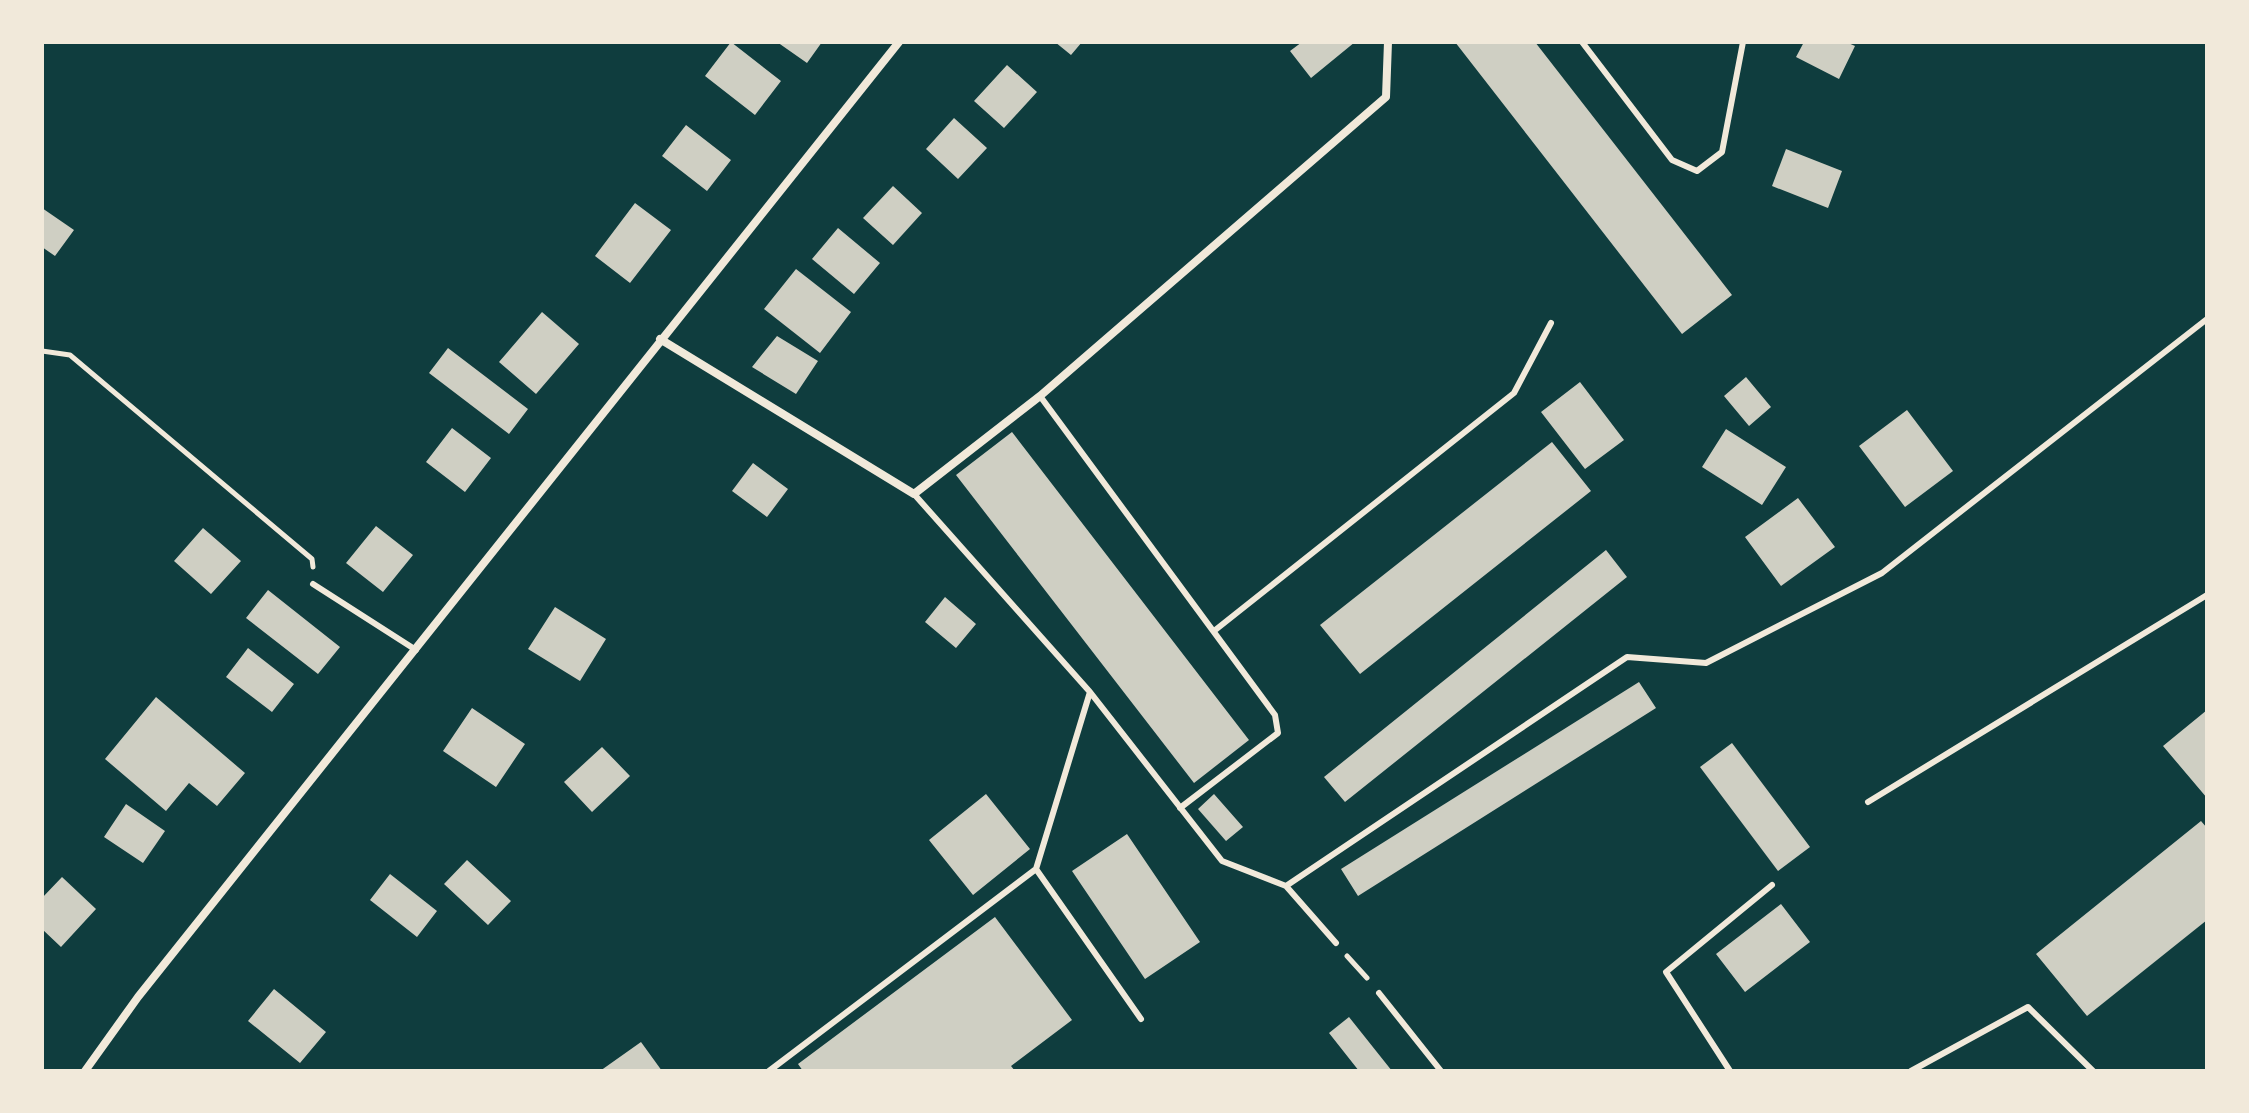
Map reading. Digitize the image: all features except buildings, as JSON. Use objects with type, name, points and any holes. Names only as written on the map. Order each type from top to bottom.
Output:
[{"type":"street","points":[[85,1071],[138,997],[899,42]]},
{"type":"street","points":[[660,339],[914,494],[1040,396],[1386,97],[1388,42]]},
{"type":"lane","points":[[1582,42],[1672,160],[1697,171],[1722,152],[1743,42]]},
{"type":"lane","points":[[1286,886],[1627,657],[1706,663],[1882,573],[2207,319]]},
{"type":"lane","points":[[1214,631],[1514,393],[1551,323]]},
{"type":"lane","points":[[1040,396],[1275,715],[1278,733],[1180,808]]},
{"type":"lane","points":[[914,494],[1090,692],[1222,861],[1286,886],[1336,943]]},
{"type":"lane","points":[[313,584],[416,650]]},
{"type":"lane","points":[[1868,802],[2207,595]]},
{"type":"lane","points":[[769,1071],[1036,869],[1090,692]]},
{"type":"lane","points":[[1036,869],[1141,1019]]},
{"type":"lane","points":[[1730,1071],[1666,972],[1772,885]]},
{"type":"lane","points":[[1379,993],[1441,1071]]},
{"type":"lane","points":[[1911,1071],[2028,1007],[2093,1071]]},
{"type":"path","points":[[42,351],[70,355],[312,559],[313,584]]},
{"type":"path","points":[[1336,943],[1379,993]]}]
